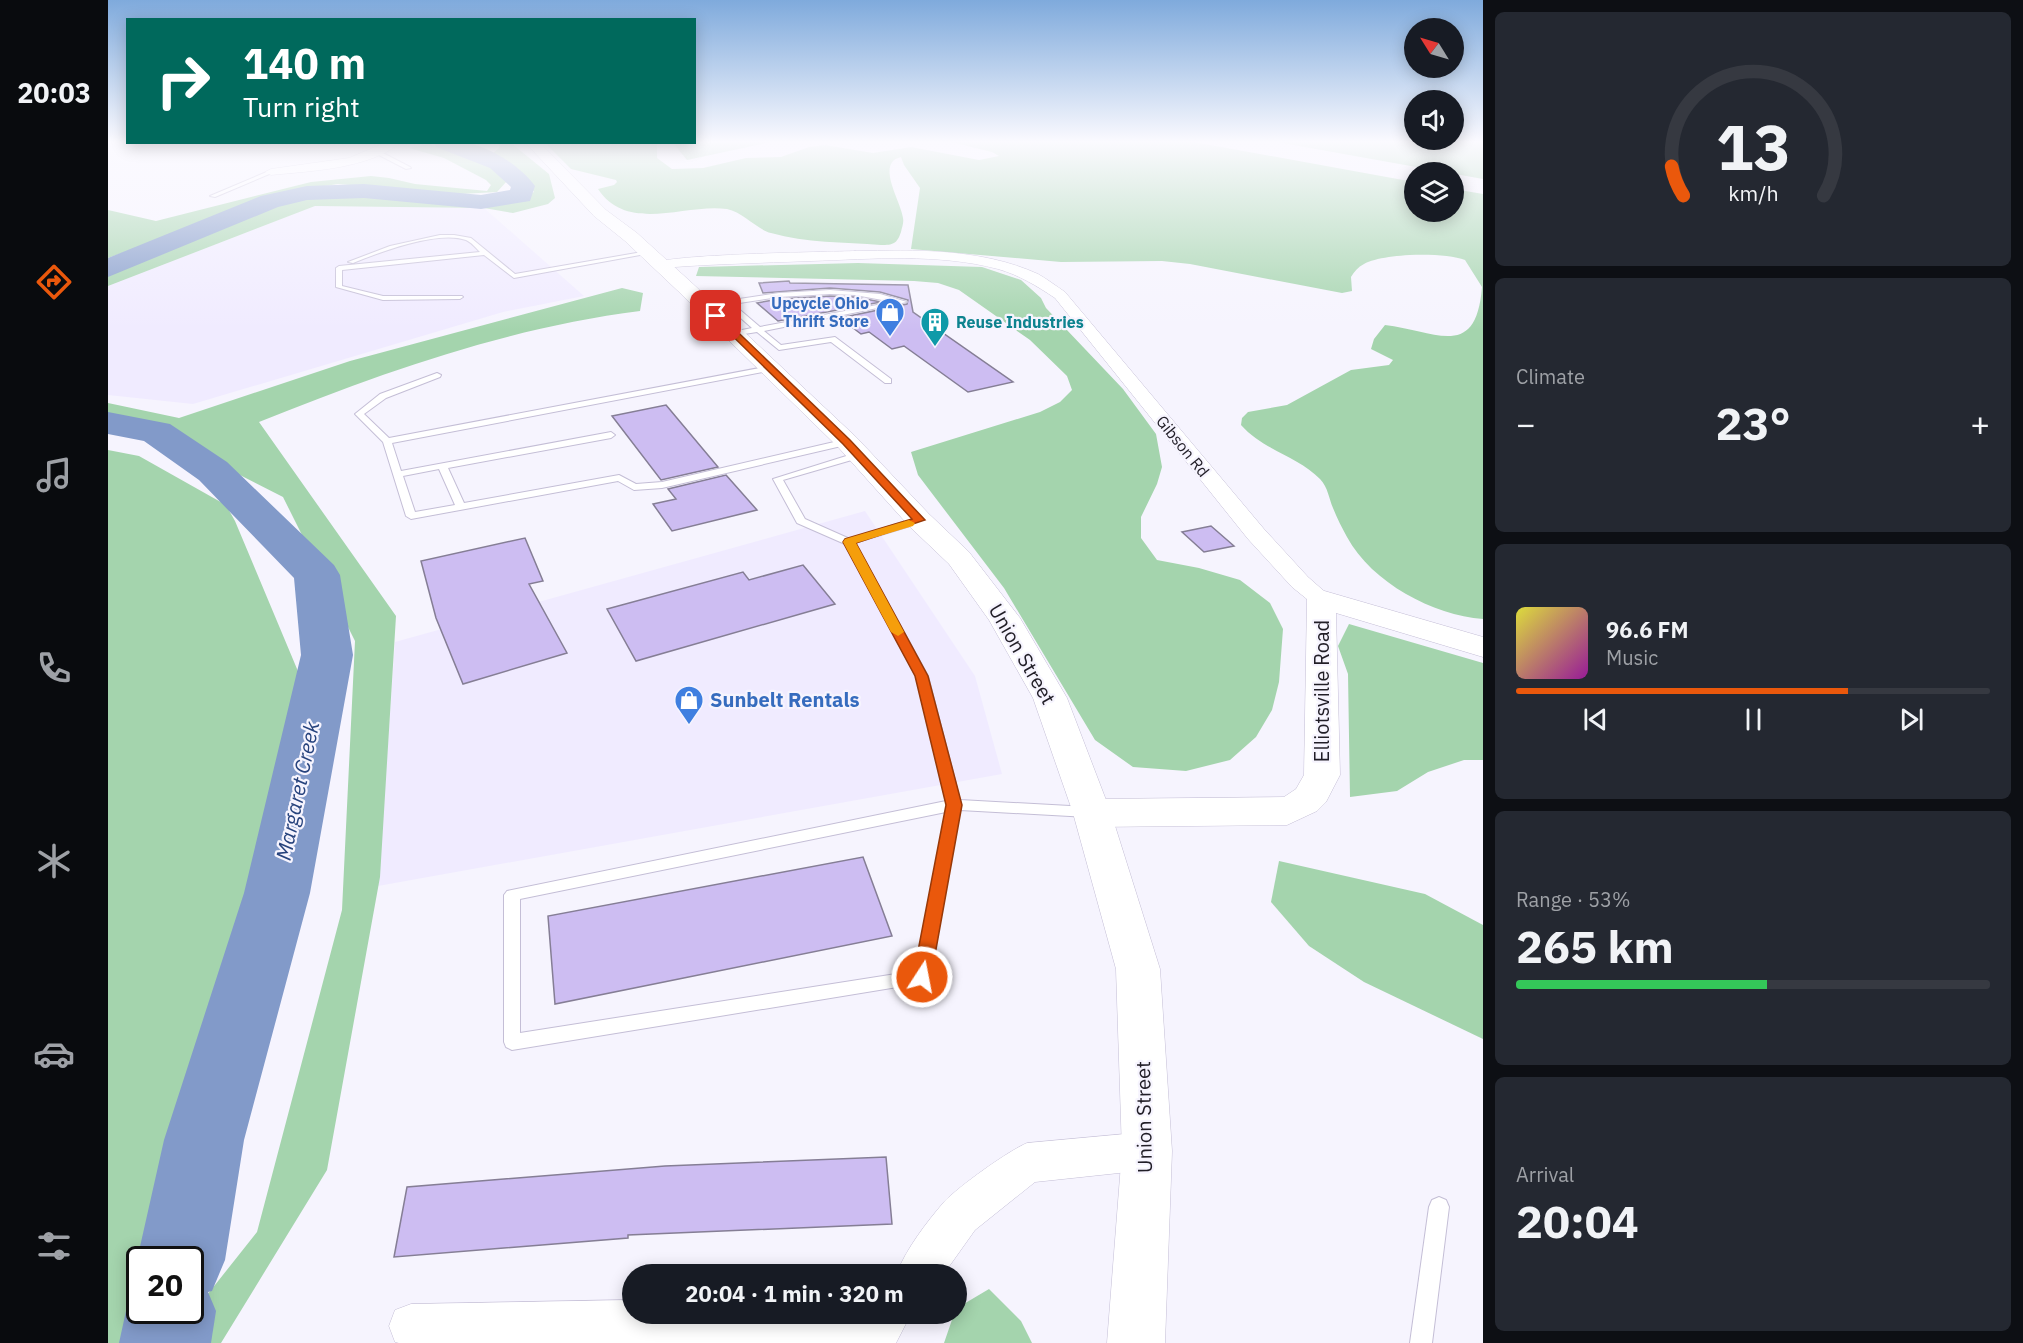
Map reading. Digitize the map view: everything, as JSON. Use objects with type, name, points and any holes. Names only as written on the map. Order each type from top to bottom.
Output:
[{"type":"main road","name":"Union Street","points":[[592,205],[752,338],[919,520],[958,558],[1004,618],[1050,698],[1092,813],[1138,969],[1147,1152],[1136,1343]]},
{"type":"street","name":"Gibson Rd","points":[[654,258],[929,256],[1000,265],[1025,272],[1051,286],[1060,295],[1256,534],[1300,582],[1322,599]]},
{"type":"street","name":"Elliotsville Road","points":[[1092,813],[1287,811],[1301,806],[1317,788],[1322,775],[1322,599],[1483,647]]},
{"type":"street","points":[[924,1264],[960,1215],[1027,1163],[1147,1152]]},
{"type":"street","points":[[411,1326],[683,1321],[877,1332]]},
{"type":"lane","points":[[339,268],[400,246],[441,236],[469,239],[514,276],[654,258]]},
{"type":"lane","points":[[339,268],[485,253]]},
{"type":"lane","points":[[339,268],[339,287],[361,293],[382,298],[460,297]]},
{"type":"lane","points":[[387,441],[752,338],[903,302],[878,294],[790,294],[752,338]]},
{"type":"lane","points":[[752,338],[832,339],[888,381]]},
{"type":"lane","points":[[437,375],[383,396],[359,414],[387,441],[411,516],[619,478],[634,487],[662,485],[853,448]]},
{"type":"lane","points":[[398,474],[611,435]]},
{"type":"lane","points":[[853,448],[778,479],[801,521],[849,542],[922,676],[954,805],[922,977],[512,1042],[512,895],[954,805],[1092,813]]},
{"type":"lane","points":[[442,467],[461,507]]},
{"type":"lane","points":[[849,542],[919,520]]},
{"type":"lane","points":[[1421,1343],[1439,1207]]},
{"type":"shaded area","points":[[315,206],[484,208],[584,296],[503,312],[193,404],[108,395],[108,286]]},
{"type":"shaded area","name":"Sunbelt Rentals","points":[[865,511],[975,676],[1002,774],[378,886],[395,642]]},
{"type":"green space","points":[[221,205],[255,205],[108,258],[108,210],[156,221]]},
{"type":"green space","points":[[545,205],[513,213],[484,208],[315,206],[108,286],[108,275],[267,206]]},
{"type":"green space","points":[[614,205],[899,205],[903,223],[896,241],[892,244],[881,245],[825,242],[771,233],[739,213],[727,209],[711,208],[641,214]]},
{"type":"green space","points":[[918,205],[1404,205],[1404,222],[1464,222],[1464,205],[1483,205],[1483,619],[1444,611],[1406,594],[1388,582],[1358,554],[1347,537],[1323,482],[1302,465],[1260,441],[1241,425],[1242,418],[1248,412],[1287,405],[1351,370],[1389,365],[1393,360],[1371,349],[1374,339],[1385,325],[1437,335],[1450,336],[1462,333],[1471,325],[1478,310],[1482,287],[1465,260],[1455,257],[1414,255],[1373,260],[1364,264],[1352,275],[1352,291],[1342,293],[1190,264],[1162,261],[1061,262],[911,249]]},
{"type":"green space","points":[[858,263],[982,267],[1021,280],[1041,298],[1046,308],[1123,389],[1156,434],[1162,467],[1157,484],[1141,517],[1141,538],[1157,560],[1199,568],[1240,580],[1270,603],[1283,629],[1279,682],[1272,710],[1256,737],[1230,760],[1186,771],[1133,767],[1095,740],[1004,588],[918,475],[911,452],[1040,412],[1060,402],[1072,390],[1067,376],[1030,340],[959,290],[938,283],[696,276],[699,267]]},
{"type":"green space","points":[[622,288],[643,293],[640,311],[542,328],[494,340],[399,369],[259,422],[396,616],[380,877],[327,1170],[221,1343],[169,1343],[184,1324],[204,1324],[204,1299],[257,1232],[342,910],[355,641],[283,497],[156,430],[108,423],[108,403],[179,418],[350,361]]},
{"type":"green space","points":[[108,450],[139,456],[226,505],[235,521],[305,688],[183,1246],[126,1246],[126,1324],[148,1324],[124,1343],[108,1343]]},
{"type":"green space","points":[[1349,624],[1483,663],[1483,760],[1464,760],[1428,772],[1397,791],[1350,797],[1348,674],[1338,646]]},
{"type":"green space","points":[[1279,861],[1425,894],[1483,925],[1483,1039],[1364,982],[1309,946],[1271,902]]},
{"type":"green space","points":[[989,1289],[1021,1321],[1032,1343],[944,1343],[951,1324],[967,1324],[967,1302]]},
{"type":"building","name":"Reuse Industries","points":[[789,281],[790,283],[908,285],[913,312],[1013,382],[968,392],[904,346],[892,349],[869,332],[861,334],[840,318],[907,304],[908,300],[880,292],[830,288],[763,293],[759,283]]},
{"type":"building","points":[[855,297],[881,302],[778,321],[757,303],[779,299]]},
{"type":"building","points":[[666,405],[718,467],[661,480],[612,416]]},
{"type":"building","points":[[726,475],[757,510],[672,531],[653,504],[676,499],[668,489]]},
{"type":"building","points":[[1211,526],[1234,546],[1204,552],[1182,532]]},
{"type":"building","points":[[525,538],[543,581],[529,584],[567,653],[463,684],[436,618],[421,561]]},
{"type":"building","points":[[803,565],[835,604],[636,661],[607,609],[743,572],[749,580]]},
{"type":"building","points":[[863,857],[892,936],[555,1004],[548,916]]},
{"type":"building","points":[[886,1157],[892,1224],[628,1235],[628,1238],[394,1257],[407,1187],[665,1166]]},
{"type":"waterway","name":"Margaret Creek","points":[[108,268],[261,205]]},
{"type":"waterway","name":"Margaret Creek","points":[[108,423],[156,432],[213,471],[317,575],[327,655],[277,893],[204,1140],[184,1246]]},
{"type":"waterway","name":"Margaret Creek","points":[[165,1343],[169,1324]]},
{"type":"slow traffic","points":[[898,632],[849,542],[909,523]]},
{"type":"place","name":"Upcycle Ohio Thrift Store","points":[[890,338]]},
{"type":"place","name":"Reuse Industries","points":[[935,348]]},
{"type":"place","name":"Sunbelt Rentals","points":[[689,726]]},
{"type":"route","points":[[716,316],[847,442],[919,520],[849,542],[922,676],[954,805],[922,977]]}]
